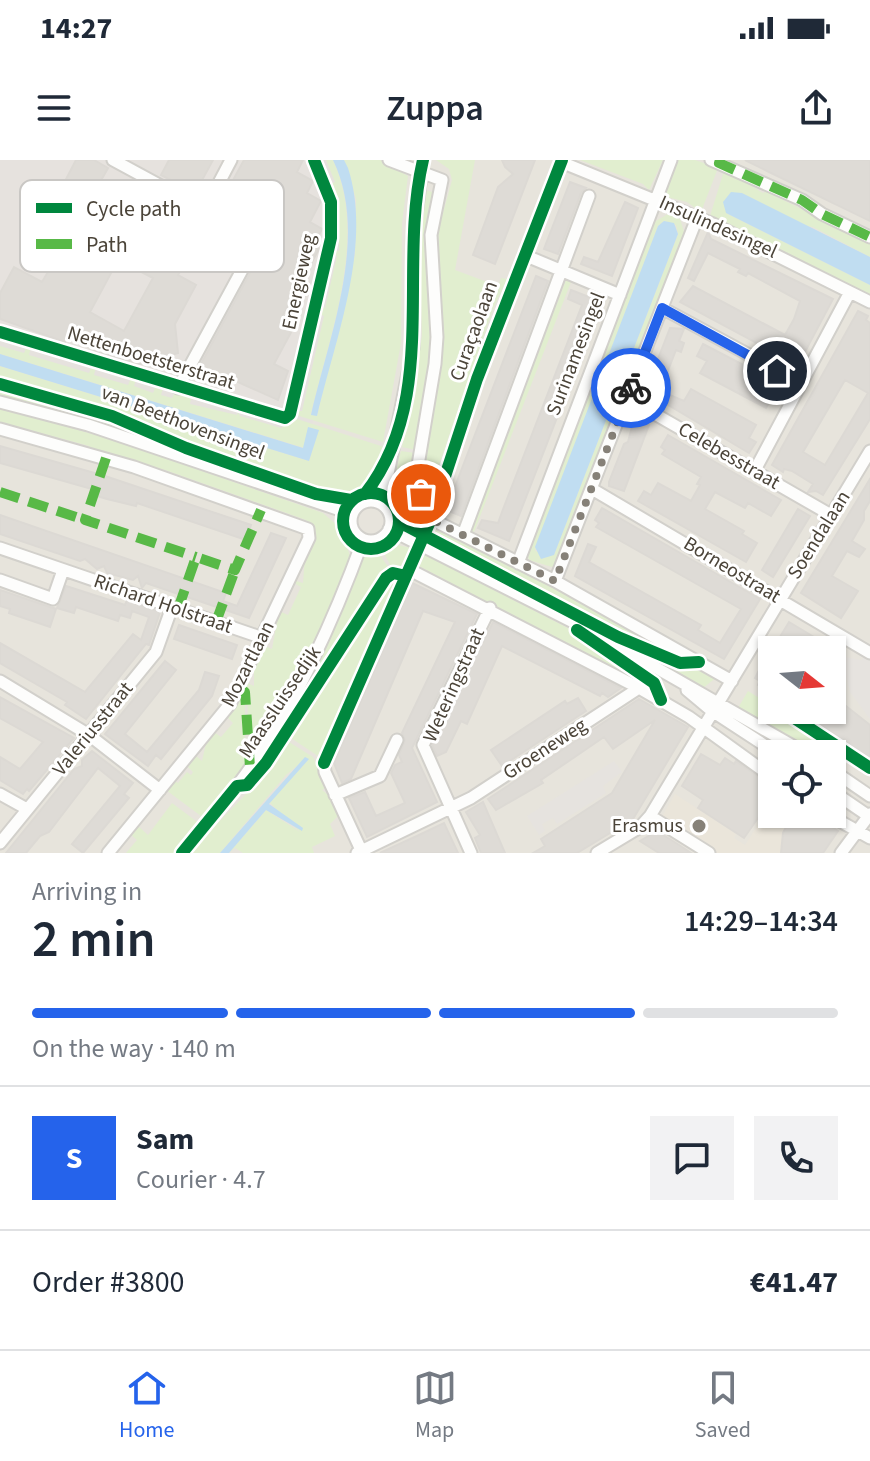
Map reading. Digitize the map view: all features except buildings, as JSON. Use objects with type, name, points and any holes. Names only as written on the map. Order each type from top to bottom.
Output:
[{"type":"street","points":[[113,160],[150,180]]},
{"type":"street","points":[[220,180],[231,160]]},
{"type":"street","name":"Energieweg","points":[[290,414],[331,238],[331,202],[314,160]]},
{"type":"street","points":[[389,160],[422,165],[442,180],[431,235],[437,337],[435,364],[415,488],[437,501]]},
{"type":"street","name":"Surinamesingel","points":[[518,563],[671,160]]},
{"type":"street","name":"Insulindesingel","points":[[562,161],[656,199],[870,302]]},
{"type":"street","name":"Curaçaolaan","points":[[463,535],[431,519],[524,255],[562,161]]},
{"type":"street","points":[[716,161],[802,200],[870,237]]},
{"type":"street","points":[[377,502],[393,451],[413,348],[413,239],[422,165]]},
{"type":"street","points":[[589,196],[564,271],[463,535],[555,581],[732,681]]},
{"type":"street","points":[[555,581],[697,218]]},
{"type":"street","points":[[524,255],[620,295]]},
{"type":"street","points":[[178,388],[241,272]]},
{"type":"street","points":[[755,470],[850,292]]},
{"type":"street","points":[[662,308],[801,383]]},
{"type":"street","name":"Nettenboetsterstraat","points":[[0,332],[280,418],[290,414]]},
{"type":"street","name":"Celebesstraat","points":[[627,398],[831,515]]},
{"type":"street","name":"van Beethovensingel","points":[[0,402],[88,425],[352,514]]},
{"type":"street","name":"Mozartlaan","points":[[0,429],[110,460],[261,510],[308,529],[309,538],[230,704],[108,853]]},
{"type":"street","name":"Soendalaan","points":[[650,816],[870,451]]},
{"type":"street","name":"Borneostraat","points":[[592,489],[870,652]]},
{"type":"street","points":[[377,502],[390,515],[389,529],[381,538],[363,540],[352,529],[352,514],[360,504],[377,502]]},
{"type":"street","points":[[389,529],[503,583],[672,677],[760,740]]},
{"type":"street","name":"Maassluissedijk","points":[[182,853],[237,786],[311,662],[363,540]]},
{"type":"street","name":"Richard Holstraat","points":[[1,552],[263,638]]},
{"type":"street","points":[[0,580],[53,599],[63,570]]},
{"type":"street","points":[[359,852],[324,763],[407,572],[490,608],[639,688],[758,767]]},
{"type":"street","name":"Maassluissedijk","points":[[237,786],[247,785],[266,763],[386,578],[393,573],[407,572]]},
{"type":"street","name":"Valeriusstraat","points":[[0,843],[156,652],[172,607]]},
{"type":"street","name":"Weteringstraat","points":[[471,853],[423,745],[490,608]]},
{"type":"street","points":[[0,681],[89,735],[160,790]]},
{"type":"street","name":"Groeneweg","points":[[359,852],[471,798],[639,688]]},
{"type":"street","points":[[716,706],[780,740]]},
{"type":"street","points":[[335,795],[380,776],[397,740]]},
{"type":"street","points":[[846,780],[870,796]]},
{"type":"street","points":[[0,794],[27,809]]},
{"type":"street","points":[[841,853],[870,815],[846,800]]},
{"type":"street","points":[[597,853],[640,827],[650,816],[709,853]]},
{"type":"street","points":[[846,825],[870,838]]},
{"type":"shaded area","points":[[0,160],[337,160],[354,226],[306,454],[0,362]]},
{"type":"shaded area","points":[[337,160],[870,160],[870,853],[0,853],[0,362],[150,272],[284,272],[284,192]]},
{"type":"shaded area","points":[[867,656],[870,658],[870,719],[850,692],[846,676],[846,657],[861,660]]},
{"type":"shaded area","points":[[614,761],[622,772],[603,786],[606,793],[557,824],[553,818],[542,824],[545,831],[539,835],[527,816]]},
{"type":"shaded area","name":"Erasmus","points":[[675,794],[736,834],[734,838],[745,845],[758,825],[758,828],[797,828],[826,849],[824,853],[716,853],[661,818]]},
{"type":"green space","points":[[326,160],[333,160],[343,189],[347,253],[335,320],[311,414],[317,416],[355,254],[356,199],[344,160],[380,160],[408,176],[402,223],[401,343],[383,442],[296,415],[297,411],[302,411],[324,316],[319,314],[321,306],[325,308],[337,256],[333,255],[334,250],[339,251],[339,197],[335,197],[331,184],[335,182]]},
{"type":"green space","points":[[436,160],[475,160],[455,270],[498,286],[501,278],[507,279],[493,309],[432,485],[425,483],[425,468],[443,349],[438,231],[452,180],[449,169]]},
{"type":"green space","points":[[580,160],[663,160],[649,190],[643,184]]},
{"type":"green space","points":[[677,160],[695,160],[718,168],[701,212],[687,202],[667,197],[665,192]]},
{"type":"green space","points":[[727,172],[763,193],[772,189],[777,197],[870,243],[870,257],[813,227],[726,213],[870,285],[870,295],[710,216],[723,174]]},
{"type":"green space","points":[[425,190],[436,193],[426,260],[433,350],[416,450],[402,447],[422,336],[420,251]]},
{"type":"green space","points":[[668,214],[680,219],[685,235],[559,561],[552,567],[529,560],[526,551],[654,222]],"holes":[[[664,221],[676,225],[678,234],[554,555],[535,551],[658,226]]]},
{"type":"green space","points":[[566,280],[571,282],[474,532],[470,530]]},
{"type":"green space","points":[[0,346],[24,353],[27,346],[31,347],[29,355],[89,373],[92,366],[96,367],[94,375],[128,385],[131,378],[136,379],[134,386],[153,393],[156,386],[163,388],[161,395],[172,398],[175,392],[191,398],[190,404],[237,415],[238,412],[240,416],[281,428],[294,418],[384,447],[364,487],[339,498],[208,455],[109,413],[0,382],[0,366],[309,461],[318,430],[308,428],[304,448],[0,354]]},
{"type":"green space","points":[[0,386],[122,421],[185,451],[0,395]]},
{"type":"green space","points":[[0,407],[188,462],[188,466],[323,513],[339,527],[351,558],[304,667],[250,760],[247,695],[242,689],[245,682],[254,686],[254,664],[263,645],[272,649],[279,611],[288,615],[301,587],[293,580],[303,583],[305,555],[315,528],[305,524],[306,520],[165,470],[151,466],[149,469],[132,464],[132,459],[89,450],[89,446],[0,422]]},
{"type":"green space","points":[[401,451],[415,453],[410,490],[429,506],[420,534],[409,526],[397,508],[394,486]]},
{"type":"green space","points":[[437,527],[570,593],[688,662],[618,635],[426,538]]},
{"type":"green space","points":[[392,544],[412,548],[599,644],[651,683],[656,692],[419,566],[418,556],[411,554],[400,567],[391,566],[381,548]]},
{"type":"green space","points":[[378,552],[390,570],[262,766],[359,562],[368,554]]},
{"type":"green space","points":[[394,582],[318,756],[291,738]]},
{"type":"green space","points":[[616,639],[680,665],[699,666],[717,677],[703,688]]},
{"type":"green space","points":[[241,691],[245,699],[245,766],[205,819],[166,790],[174,780],[178,783],[187,772],[191,775],[193,772],[186,765],[195,755],[202,761],[207,739],[214,732],[221,737],[233,723],[226,716]]},
{"type":"green space","points":[[748,691],[758,697],[758,720],[738,708]]},
{"type":"green space","points":[[765,724],[801,724],[819,735],[819,740],[791,740]]},
{"type":"green space","points":[[289,742],[313,757],[327,787],[322,790],[331,797],[339,815],[330,824],[335,836],[312,847],[314,853],[243,853],[235,848],[229,853],[266,810],[300,832],[269,802],[308,757],[286,775],[220,853],[191,853],[266,772]]},
{"type":"green space","points":[[172,803],[200,824],[176,853],[126,853],[137,840],[130,834],[137,825],[148,835]]},
{"type":"water","points":[[333,160],[344,160],[355,198],[354,260],[349,292],[317,416],[311,415],[336,320],[347,253],[348,221],[343,190]]},
{"type":"water","points":[[731,192],[742,193],[870,257],[870,285],[726,213],[723,202]]},
{"type":"water","points":[[664,221],[674,223],[678,234],[554,555],[541,559],[535,547],[658,226]]},
{"type":"water","points":[[0,354],[303,448],[308,427],[319,430],[309,461],[0,366]]},
{"type":"water","points":[[305,757],[309,759],[269,804],[303,828],[302,831],[266,810],[229,853],[220,853]]},
{"type":"marked path","points":[[720,160],[719,163],[802,200],[822,214],[870,237]]},
{"type":"marked path","points":[[106,458],[85,520],[196,557]]},
{"type":"marked path","points":[[0,492],[85,520]]},
{"type":"marked path","points":[[178,609],[196,557],[235,570],[261,510]]},
{"type":"marked path","points":[[216,622],[235,570]]},
{"type":"marked path","points":[[239,688],[245,692],[250,767],[258,772]]},
{"type":"cycle path","points":[[0,332],[285,418],[290,414],[331,238],[331,202],[314,160]]},
{"type":"cycle path","points":[[365,494],[388,456],[402,416],[409,375],[416,202],[423,160]]},
{"type":"cycle path","points":[[324,763],[431,519],[477,379],[562,160]]},
{"type":"cycle path","points":[[0,384],[112,416],[186,448],[316,494],[351,500]]},
{"type":"cycle path","points":[[371,493],[391,501],[399,521],[391,541],[371,549],[351,541],[343,521],[351,501],[371,493]]},
{"type":"cycle path","points":[[399,522],[618,637],[680,663],[699,662]]},
{"type":"cycle path","points":[[182,853],[237,786],[247,785],[266,763],[386,578],[393,573],[406,576]]},
{"type":"cycle path","points":[[577,630],[654,683],[661,700]]},
{"type":"cycle path","points":[[803,724],[870,768]]},
{"type":"way so far","points":[[421,494],[437,501],[431,519],[555,581],[631,388]]},
{"type":"place","name":"Erasmus","points":[[699,826]]},
{"type":"route","points":[[631,388],[662,308],[777,371]]}]
